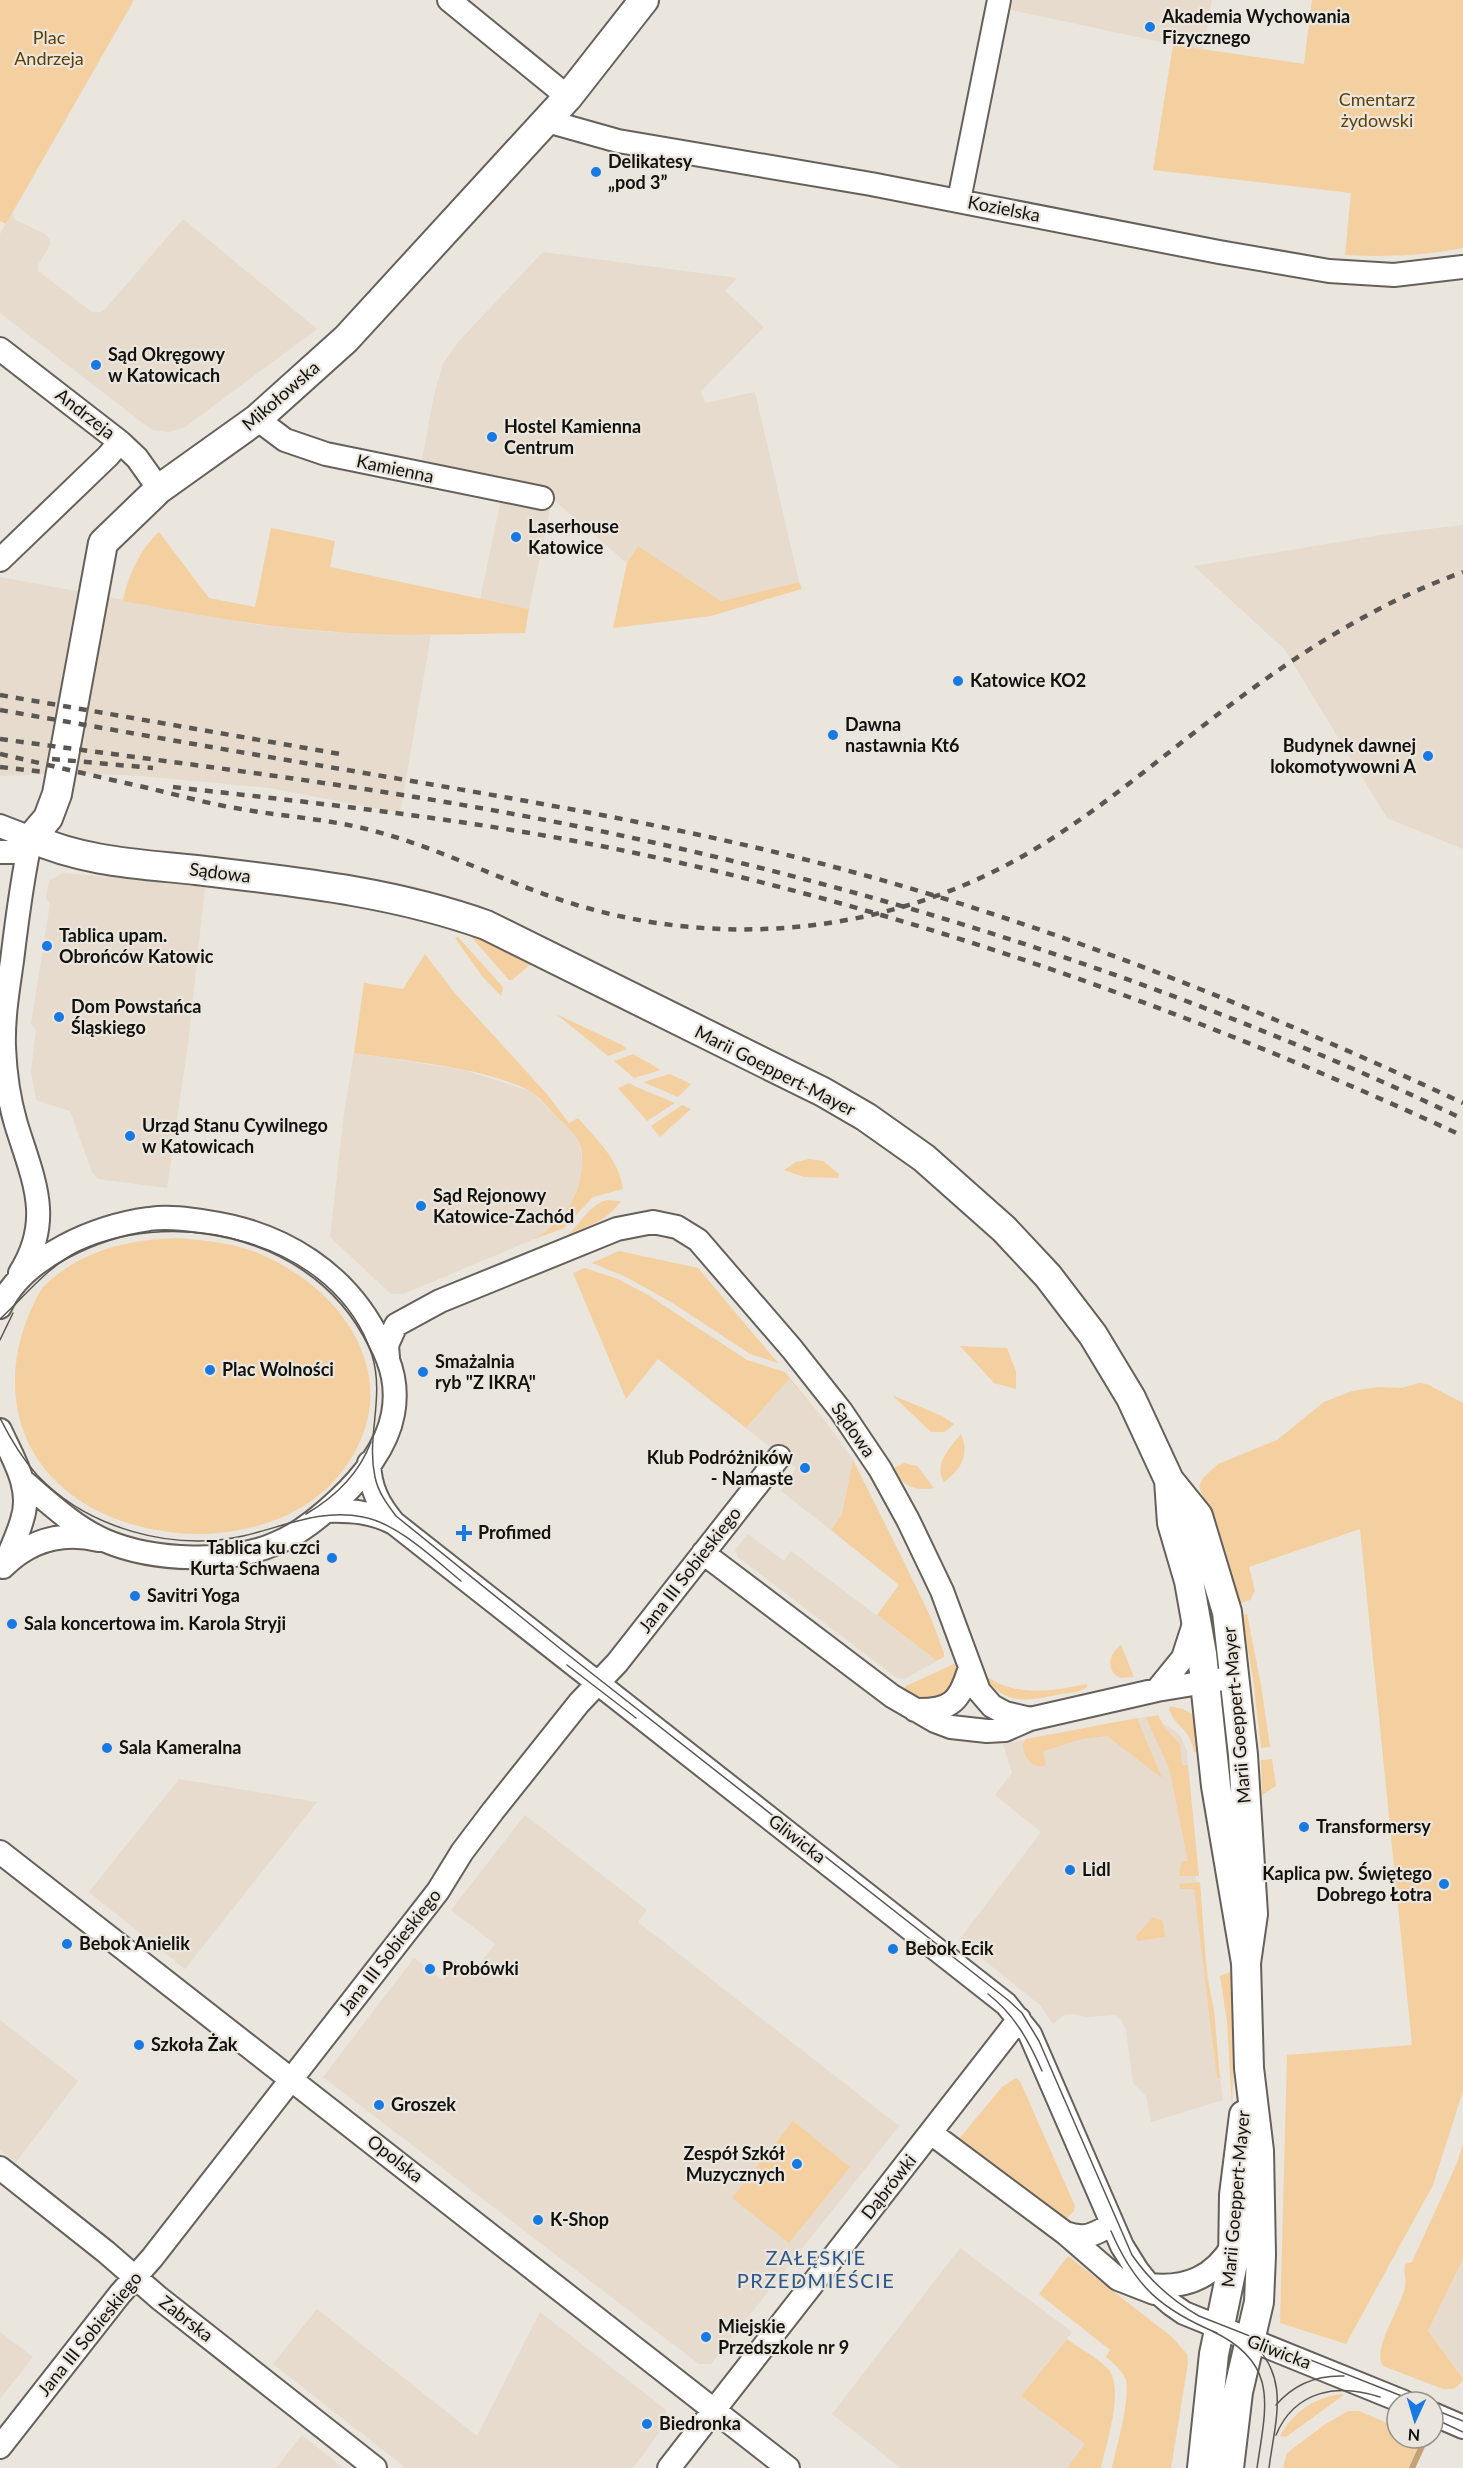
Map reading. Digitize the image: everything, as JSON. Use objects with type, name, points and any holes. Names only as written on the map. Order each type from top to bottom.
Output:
[{"type":"main road","name":"Mikołowska","points":[[32,838],[48,818],[57,794],[103,543],[159,489],[257,419],[346,339],[547,121],[644,0]]},
{"type":"main road","name":"Sądowa","points":[[32,838],[53,848],[92,858],[336,887],[410,902]]},
{"type":"main road","name":"Marii Goeppert-Mayer","points":[[410,902],[455,914],[503,933],[780,1070],[866,1117],[924,1158],[1004,1228],[1063,1294],[1113,1365],[1169,1480],[1198,1516],[1227,1612],[1243,1755],[1253,1914],[1246,1963]]},
{"type":"main road","name":"Marii Goeppert-Mayer","points":[[1169,1480],[1172,1523],[1189,1581],[1206,1681],[1216,1786],[1246,1963],[1249,2068],[1259,2151],[1261,2255],[1259,2302],[1236,2403],[1229,2468]]},
{"type":"main road","name":"Marii Goeppert-Mayer","points":[[1202,2468],[1214,2354],[1231,2279],[1234,2195],[1249,2068]]},
{"type":"street","points":[[449,0],[568,97]]},
{"type":"street","points":[[959,200],[999,0]]},
{"type":"street","name":"Kozielska","points":[[547,121],[618,141],[959,200],[1219,252],[1329,271],[1394,275],[1463,267]]},
{"type":"street","name":"Andrzeja","points":[[0,349],[120,442],[137,458],[159,489]]},
{"type":"street","name":"Kamienna","points":[[257,419],[285,440],[326,454],[542,498]]},
{"type":"street","points":[[0,560],[120,442]]},
{"type":"street","points":[[0,826],[32,838]]},
{"type":"street","points":[[0,852],[15,852],[32,838]]},
{"type":"street","points":[[5,1298],[31,1252],[39,1217],[38,1192],[34,1175],[16,1124],[8,1090],[4,1043],[6,1008],[23,873],[32,838]]},
{"type":"street","points":[[3,1568],[33,1545],[50,1538],[69,1536],[106,1541],[164,1556],[195,1558],[233,1555],[276,1544],[326,1511],[350,1488],[383,1444],[394,1412],[394,1380],[388,1358],[374,1329],[355,1300],[315,1262],[293,1248],[230,1225],[192,1219],[159,1218],[92,1233],[43,1259],[5,1298]]},
{"type":"street","name":"Sądowa","points":[[388,1358],[389,1338],[396,1325],[402,1320],[471,1288],[617,1229],[653,1222],[677,1227],[698,1240],[816,1379],[880,1469],[926,1556],[979,1691],[992,1706],[1005,1713],[1030,1719]]},
{"type":"street","points":[[0,1430],[17,1464],[22,1480],[24,1509],[22,1521],[3,1568]]},
{"type":"street","name":"Jana III Sobieskiego","points":[[0,2447],[152,2258],[438,1892],[462,1851],[493,1811],[579,1703],[617,1663],[779,1457]]},
{"type":"street","name":"Gliwicka","points":[[369,1463],[370,1479],[375,1495],[394,1523]]},
{"type":"street","points":[[22,1480],[74,1522],[106,1541]]},
{"type":"street","name":"Gliwicka","points":[[326,1511],[379,1515],[394,1523],[989,1989],[1019,2019],[1037,2050],[1112,2224],[1132,2262],[1154,2289],[1184,2313],[1385,2394]]},
{"type":"street","points":[[703,1553],[892,1696],[935,1721],[970,1730],[1005,1730],[1030,1719],[1157,1690],[1236,1677]]},
{"type":"street","points":[[1157,1690],[1183,1658],[1196,1620]]},
{"type":"street","points":[[915,1710],[935,1710],[948,1706],[959,1697],[970,1667]]},
{"type":"street","name":"Opolska","points":[[0,1852],[788,2468]]},
{"type":"street","name":"Dąbrówki","points":[[669,2468],[1019,2019]]},
{"type":"street","name":"Gliwicka","points":[[931,2133],[1065,2233],[1118,2279],[1154,2289],[1202,2278],[1223,2263],[1233,2245]]},
{"type":"street","name":"Zabrska","points":[[0,2168],[375,2468]]},
{"type":"street","points":[[1065,2233],[1079,2238],[1098,2233],[1112,2224]]},
{"type":"street","points":[[1445,2419],[1463,2427]]},
{"type":"shaded area","name":"Akademia Wychowania Fizycznego","points":[[1013,0],[1212,0],[1203,51],[1011,10]]},
{"type":"shaded area","points":[[12,213],[14,219],[45,234],[50,240],[50,245],[38,265],[38,271],[92,312],[101,312],[106,308],[183,219],[317,329],[185,427],[169,432],[152,430],[0,313],[0,234]]},
{"type":"shaded area","points":[[543,252],[737,278],[725,291],[764,327],[701,391],[705,403],[755,392],[799,582],[721,601],[638,546],[627,563],[541,489],[421,466],[434,395],[443,364],[458,342]]},
{"type":"shaded area","points":[[501,500],[550,509],[529,609],[480,599]]},
{"type":"shaded area","points":[[1463,525],[1463,849],[1387,818],[1285,650],[1194,566],[1387,534]]},
{"type":"shaded area","points":[[0,577],[259,625],[324,632],[431,635],[400,813],[270,788],[142,776],[73,773],[0,776]]},
{"type":"shaded area","points":[[63,873],[205,886],[188,1044],[167,1188],[98,1179],[92,1172],[70,1111],[36,1100],[31,1071],[36,1030],[31,1024],[50,904],[46,898],[49,881]]},
{"type":"shaded area","points":[[354,1053],[464,1070],[530,1091],[579,1138],[582,1160],[580,1182],[572,1202],[543,1235],[403,1294],[391,1294],[330,1237],[344,1114]]},
{"type":"shaded area","points":[[789,1379],[831,1429],[853,1460],[842,1514],[831,1530],[781,1491],[796,1468],[746,1428]]},
{"type":"shaded area","points":[[748,1534],[784,1561],[791,1551],[937,1661],[904,1679],[897,1678],[738,1557],[735,1550]]},
{"type":"shaded area","points":[[1150,1716],[1175,1731],[1181,1737],[1187,1751],[1192,1844],[1223,2100],[1151,2122],[1146,2096],[1133,2083],[1126,2030],[1121,2020],[1115,2015],[1086,2017],[1074,2014],[1064,2015],[1053,2024],[1040,2005],[959,1940],[1041,1832],[995,1795],[1012,1773],[1003,1744]]},
{"type":"shaded area","points":[[179,1779],[317,1802],[185,1969],[89,1892]]},
{"type":"shaded area","points":[[525,1815],[647,1910],[638,1922],[899,2126],[711,2364],[699,2364],[323,2077],[414,1958],[443,1980],[456,1964],[471,1975],[495,1944],[451,1910]]},
{"type":"shaded area","points":[[0,2020],[78,2081],[16,2162],[0,2150]]},
{"type":"shaded area","points":[[960,2248],[1072,2332],[1021,2396],[1086,2445],[1067,2468],[901,2468],[832,2414]]},
{"type":"shaded area","points":[[1463,2259],[1463,2380],[1428,2331]]},
{"type":"shaded area","points":[[317,2309],[477,2436],[540,2312],[665,2409],[667,2422],[633,2468],[406,2468],[273,2364]]},
{"type":"shaded area","points":[[0,2332],[33,2357],[0,2399]]},
{"type":"shaded area","points":[[302,2435],[343,2468],[276,2468]]},
{"type":"green space","name":"Plac Andrzeja","points":[[0,0],[134,0],[6,224],[0,221]]},
{"type":"green space","name":"Cmentarz żydowski","points":[[1312,0],[1463,0],[1463,248],[1404,255],[1345,255],[1351,193],[1153,170],[1173,45],[1304,64]]},
{"type":"green space","points":[[271,528],[335,541],[330,567],[529,609],[525,633],[398,635],[348,633],[247,622],[123,601],[136,564],[146,546],[159,532],[209,598],[255,607]]},
{"type":"green space","points":[[638,546],[721,601],[799,582],[802,589],[711,616],[613,628],[627,563]]},
{"type":"green space","points":[[466,931],[532,963],[509,980]]},
{"type":"green space","points":[[458,937],[503,987],[501,996],[482,976],[455,938]]},
{"type":"green space","points":[[425,954],[453,991],[546,1093],[569,1123],[578,1118],[600,1142],[617,1168],[623,1189],[593,1197],[564,1228],[532,1240],[558,1220],[576,1193],[581,1173],[582,1154],[576,1136],[536,1096],[510,1082],[467,1070],[354,1053],[364,983],[403,989]]},
{"type":"green space","points":[[556,1014],[622,1045],[627,1049],[608,1056]]},
{"type":"green space","points":[[633,1054],[661,1070],[634,1078],[614,1061]]},
{"type":"green space","points":[[670,1074],[691,1084],[678,1097],[643,1082]]},
{"type":"green space","points":[[630,1083],[675,1103],[647,1121],[618,1088]]},
{"type":"green space","points":[[682,1105],[691,1109],[660,1137],[651,1126]]},
{"type":"green space","points":[[809,1159],[823,1161],[839,1174],[838,1178],[804,1177],[784,1170],[796,1162]]},
{"type":"green space","points":[[621,1201],[603,1218],[567,1235],[590,1210],[600,1202]]},
{"type":"green space","points":[[176,1238],[238,1247],[258,1253],[291,1270],[319,1291],[342,1316],[359,1345],[369,1375],[370,1408],[360,1441],[340,1474],[327,1489],[311,1501],[295,1511],[258,1526],[219,1533],[168,1532],[137,1526],[106,1515],[79,1500],[54,1479],[35,1455],[23,1429],[16,1402],[15,1373],[19,1344],[28,1315],[42,1288],[56,1275],[87,1256],[139,1241]]},
{"type":"green space","points":[[619,1251],[698,1268],[778,1363],[750,1354],[671,1302],[624,1276],[592,1263]]},
{"type":"green space","points":[[585,1268],[618,1279],[648,1295],[747,1360],[785,1372],[831,1429],[789,1379],[746,1428],[658,1359],[626,1399],[573,1273]]},
{"type":"green space","points":[[960,1346],[1007,1348],[1016,1371],[1016,1389],[994,1383]]},
{"type":"green space","points":[[1419,1383],[1427,1384],[1463,1403],[1463,2091],[1433,2185],[1346,2344],[1280,2323],[1287,2055],[1412,2045],[1360,1529],[1249,1567],[1255,1591],[1250,1600],[1238,1604],[1199,1486],[1203,1478],[1218,1464],[1277,1440],[1324,1402],[1352,1391],[1378,1387],[1402,1388]]},
{"type":"green space","points":[[892,1395],[942,1416],[954,1424],[945,1432],[931,1432]]},
{"type":"green space","points":[[961,1434],[965,1448],[962,1461],[955,1472],[944,1482],[940,1469],[944,1456]]},
{"type":"green space","points":[[853,1460],[931,1618],[944,1653],[944,1657],[937,1661],[877,1615],[899,1585],[831,1530],[842,1514]]},
{"type":"green space","points":[[904,1463],[917,1466],[934,1488],[915,1488],[900,1479],[892,1469]]},
{"type":"green space","points":[[1247,1614],[1270,1747],[1261,1748],[1253,1678],[1241,1615]]},
{"type":"green space","points":[[1121,1645],[1134,1677],[1120,1678],[1112,1671],[1111,1657]]},
{"type":"green space","points":[[956,1663],[958,1677],[945,1696],[920,1700],[903,1690],[906,1686]]},
{"type":"green space","points":[[989,1678],[1000,1684],[1024,1690],[1062,1689],[1086,1684],[1088,1686],[1075,1692],[1020,1699],[1011,1698],[994,1688],[986,1679]]},
{"type":"green space","points":[[1170,1706],[1183,1709],[1198,1718],[1207,1751],[1194,1752],[1189,1737],[1175,1720],[1169,1709]]},
{"type":"green space","points":[[1158,1715],[1165,1728],[1180,1744],[1182,1765],[1188,1765],[1199,1876],[1179,1876],[1182,1861],[1188,1861],[1169,1768],[1146,1718]]},
{"type":"green space","points":[[1137,1718],[1162,1778],[1107,1736],[1082,1739],[1047,1750],[1043,1752],[1046,1765],[1036,1766],[1029,1761],[1025,1753],[1023,1744],[1026,1739]]},
{"type":"green space","points":[[1272,1759],[1276,1786],[1262,1795],[1261,1760]]},
{"type":"green space","points":[[1200,1882],[1207,1976],[1214,2010],[1220,2078],[1217,2078],[1194,1889],[1180,1889],[1179,1884]]},
{"type":"green space","points":[[1153,1917],[1163,1921],[1165,1937],[1137,1941],[1136,1936]]},
{"type":"green space","points":[[1233,1971],[1232,2109],[1227,2022],[1220,1976]]},
{"type":"green space","points":[[1016,2078],[1020,2081],[1075,2206],[1074,2211],[1065,2220],[958,2140],[1002,2087]]},
{"type":"green space","points":[[793,2121],[850,2167],[789,2243],[732,2198]]},
{"type":"green space","points":[[1463,2144],[1463,2259],[1428,2331],[1463,2379],[1455,2388],[1443,2389],[1383,2366],[1380,2359],[1384,2339],[1403,2295],[1405,2264],[1412,2262],[1457,2163]]},
{"type":"green space","points":[[1068,2256],[1172,2337],[1187,2354],[1188,2363],[1171,2468],[1112,2468],[1125,2408],[1127,2385],[1125,2378],[1106,2357],[1110,2350],[1039,2294]]},
{"type":"green space","points":[[1067,2339],[1104,2365],[1113,2377],[1115,2402],[1101,2468],[1067,2468],[1085,2444],[1021,2396]]},
{"type":"green space","points":[[1344,2395],[1286,2437],[1280,2436],[1285,2427],[1305,2408],[1322,2399]]},
{"type":"green space","points":[[1348,2411],[1359,2411],[1385,2422],[1385,2450],[1417,2450],[1408,2468],[1283,2468],[1287,2453],[1324,2425]]},
{"type":"waterway","points":[[1412,2468],[1420,2450]]},
{"type":"tram line","points":[[0,1319],[47,1273],[79,1251],[118,1238],[161,1232],[205,1234],[249,1243],[289,1260],[325,1284],[353,1316],[372,1355],[377,1386],[373,1447],[375,1477],[381,1493],[396,1516],[1022,2013],[1039,2041],[1132,2255],[1162,2289],[1199,2316],[1387,2390]]},
{"type":"tram line","points":[[0,1340],[13,1313]]},
{"type":"tram line","points":[[0,1418],[26,1462],[37,1475],[80,1509],[105,1522],[160,1538],[188,1541],[243,1536],[317,1517],[332,1515],[363,1517],[389,1526],[402,1534],[461,1581]]},
{"type":"tram line","points":[[306,1514],[345,1484],[360,1464],[371,1442]]},
{"type":"tram line","points":[[567,1665],[636,1718]]},
{"type":"tram line","points":[[988,1994],[1006,2010],[1020,2029],[1042,2071]]},
{"type":"tram line","points":[[1111,2231],[1130,2267],[1152,2294],[1181,2315],[1217,2333]]},
{"type":"tram line","points":[[1212,2331],[1234,2344],[1249,2357],[1258,2372],[1265,2406],[1257,2468]]},
{"type":"tram line","points":[[1248,2339],[1262,2353],[1271,2368],[1276,2383],[1277,2416],[1269,2468]]},
{"type":"tram line","points":[[1276,2405],[1290,2391],[1306,2382],[1324,2377],[1344,2376]]},
{"type":"tram line","points":[[1276,2435],[1294,2408],[1319,2394],[1349,2391],[1380,2397]]},
{"type":"tram line","points":[[1445,2414],[1463,2421]]},
{"type":"tram line","points":[[1445,2424],[1463,2432]]},
{"type":"railway","points":[[0,754],[217,805],[374,831],[422,846],[561,900],[618,916],[676,926],[734,929],[793,927],[851,919],[908,905],[963,886],[1016,860],[1089,813],[1234,702],[1327,638],[1393,602],[1463,572]]},
{"type":"railway","points":[[0,695],[346,755]]},
{"type":"railway","points":[[0,710],[584,812],[702,835],[819,863],[984,911],[1147,968],[1306,1033],[1463,1103]]},
{"type":"railway","points":[[0,739],[310,781],[465,805],[619,835],[836,888],[943,918],[1155,989],[1259,1029],[1463,1119]]},
{"type":"railway","points":[[52,759],[153,768]]},
{"type":"railway","points":[[0,767],[45,772]]},
{"type":"railway","points":[[173,787],[387,812],[548,836],[712,870],[822,898],[932,930],[1148,1004],[1254,1045],[1463,1136]]},
{"type":"place","name":"Akademia Wychowania Fizycznego","points":[[1150,27]]},
{"type":"place","name":"Delikatesy „pod 3”","points":[[596,172]]},
{"type":"place","name":"Sąd Okręgowy w Katowicach","points":[[96,365]]},
{"type":"place","name":"Hostel Kamienna Centrum","points":[[492,437]]},
{"type":"place","name":"Laserhouse Katowice","points":[[516,537]]},
{"type":"place","name":"Katowice KO2","points":[[958,681]]},
{"type":"place","name":"Dawna nastawnia Kt6","points":[[833,735]]},
{"type":"place","name":"Budynek dawnej lokomotywowni A","points":[[1428,756]]},
{"type":"place","name":"Tablica upam. Obrońców Katowic","points":[[47,946]]},
{"type":"place","name":"Dom Powstańca Śląskiego","points":[[59,1017]]},
{"type":"place","name":"Urząd Stanu Cywilnego w Katowicach","points":[[130,1136]]},
{"type":"place","name":"Sąd Rejonowy Katowice-Zachód","points":[[421,1206]]},
{"type":"place","name":"Plac Wolności","points":[[210,1370]]},
{"type":"place","name":"Smażalnia ryb \"Z IKRĄ\"","points":[[423,1372]]},
{"type":"place","name":"Klub Podróżników - Namaste","points":[[805,1468]]},
{"type":"place","name":"Profimed","points":[[464,1533]]},
{"type":"place","name":"Tablica ku czci Kurta Schwaena","points":[[332,1558]]},
{"type":"place","name":"Savitri Yoga","points":[[135,1596]]},
{"type":"place","name":"Sala koncertowa im. Karola Stryji","points":[[12,1624]]},
{"type":"place","name":"Sala Kameralna","points":[[107,1748]]},
{"type":"place","name":"Transformersy","points":[[1304,1827]]},
{"type":"place","name":"Lidl","points":[[1070,1870]]},
{"type":"place","name":"Kaplica pw. Świętego Dobrego Łotra","points":[[1444,1884]]},
{"type":"place","name":"Bebok Anielik","points":[[67,1944]]},
{"type":"place","name":"Bebok Ecik","points":[[893,1949]]},
{"type":"place","name":"Probówki","points":[[430,1969]]},
{"type":"place","name":"Szkoła Żak","points":[[139,2045]]},
{"type":"place","name":"Groszek","points":[[379,2105]]},
{"type":"place","name":"Zespół Szkół Muzycznych","points":[[797,2164]]},
{"type":"place","name":"K-Shop","points":[[538,2220]]},
{"type":"place","name":"Miejskie Przedszkole nr 9","points":[[706,2337]]},
{"type":"place","name":"Biedronka","points":[[647,2424]]},
{"type":"district","name":"ZAŁĘSKIE PRZEDMIEŚCIE","points":[[816,2270]]}]
